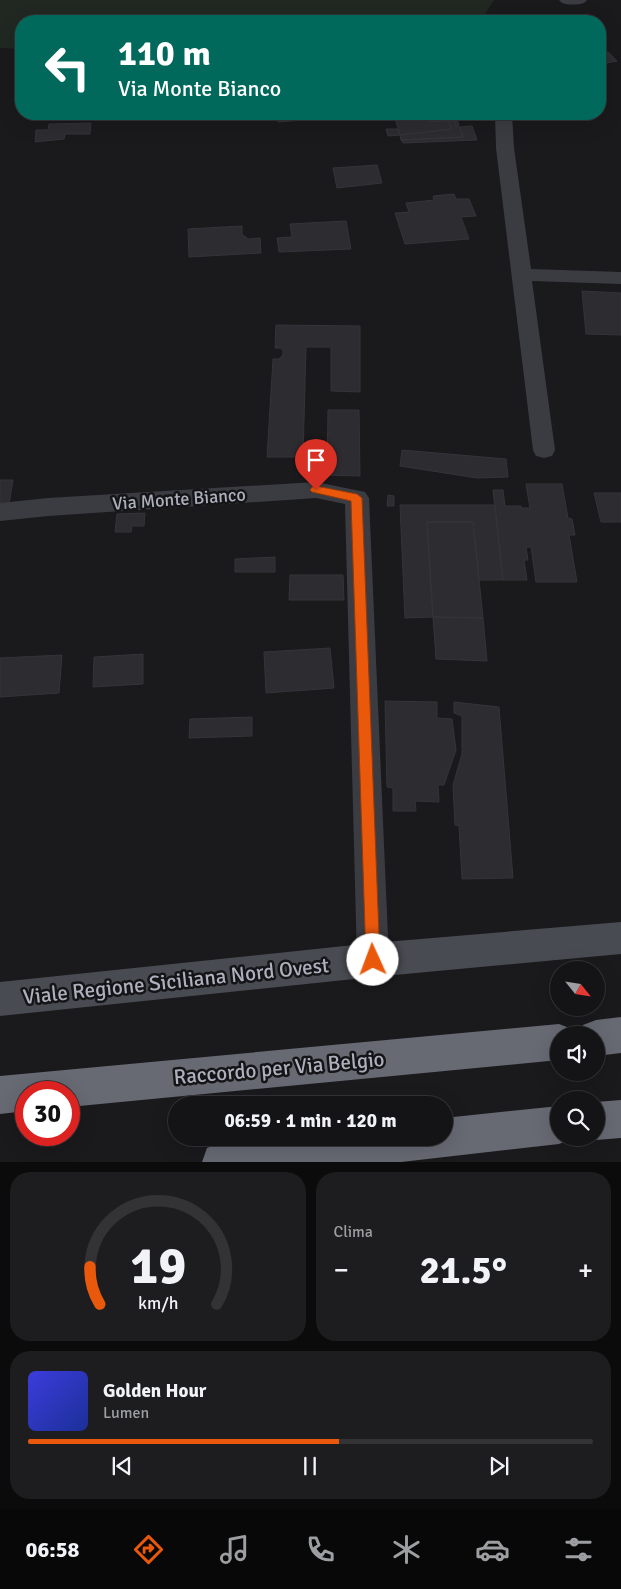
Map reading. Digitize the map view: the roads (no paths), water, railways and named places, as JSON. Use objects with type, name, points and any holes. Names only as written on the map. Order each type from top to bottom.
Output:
[{"type":"highway","points":[[605,1037],[621,1035]]},
{"type":"highway","name":"Raccordo per Via Belgio","points":[[0,1095],[550,1043]]},
{"type":"highway","points":[[605,1120],[621,1119]]},
{"type":"highway","points":[[453,1136],[550,1126]]},
{"type":"highway","points":[[221,1162],[363,1146]]},
{"type":"street","points":[[567,0],[579,0]]},
{"type":"street","points":[[504,120],[544,450]]},
{"type":"street","points":[[522,274],[621,278]]},
{"type":"street","name":"Via Monte Bianco","points":[[0,512],[48,507],[316,490],[357,498],[373,960]]},
{"type":"street","name":"Viale Regione Siciliana Nord Ovest","points":[[0,1000],[373,960],[621,938]]}]
